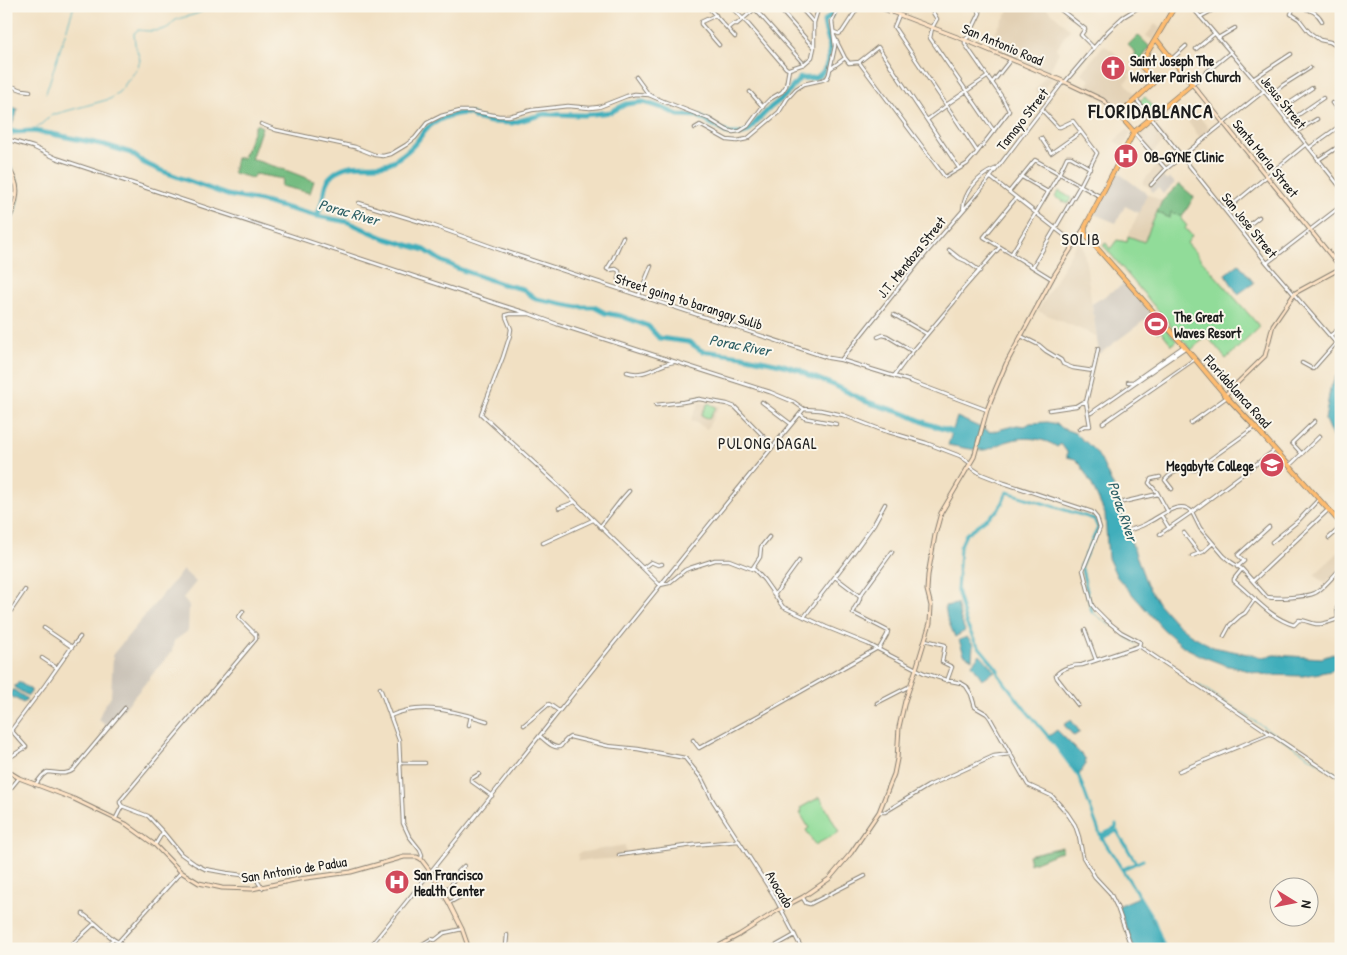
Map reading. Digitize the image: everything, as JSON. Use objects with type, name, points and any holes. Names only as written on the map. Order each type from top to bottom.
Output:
[{"type":"main road","points":[[1134,132],[1119,115],[1153,84],[1154,81],[1140,65],[1175,6]]},
{"type":"main road","name":"Santa Maria Street","points":[[1156,39],[1192,84]]},
{"type":"main road","points":[[1085,227],[1134,132],[1192,84]]},
{"type":"main road","name":"Floridablanca Road","points":[[1085,227],[1085,233],[1088,238],[1226,396],[1329,509],[1341,525]]},
{"type":"street","points":[[707,6],[735,37]]},
{"type":"street","points":[[730,6],[786,68],[789,69]]},
{"type":"street","points":[[777,6],[814,48]]},
{"type":"street","points":[[799,6],[814,23]]},
{"type":"street","points":[[789,69],[804,64],[812,57],[814,23],[819,6]]},
{"type":"street","points":[[695,128],[700,126],[727,140],[747,140],[779,112],[796,89],[804,84],[827,78],[835,46],[832,22],[839,6]]},
{"type":"street","points":[[834,34],[842,32],[859,6]]},
{"type":"street","name":"San Antonio Road","points":[[876,6],[965,40],[1064,82],[1103,100],[1119,115]]},
{"type":"street","points":[[929,6],[937,18],[930,38],[994,131]]},
{"type":"street","points":[[859,62],[945,178],[967,164],[1009,111],[965,44],[965,40],[969,36],[980,13],[974,6]]},
{"type":"street","points":[[1056,6],[1085,28],[1081,35],[1093,48]]},
{"type":"street","name":"Tamayo Street","points":[[996,168],[1093,48],[1117,23],[1141,6]]},
{"type":"street","name":"Jesus Street","points":[[1191,6],[1264,91],[1341,188]]},
{"type":"street","points":[[1288,6],[1293,9],[1299,7],[1309,10],[1320,16],[1322,22]]},
{"type":"street","points":[[728,28],[743,19],[756,7],[804,64]]},
{"type":"street","points":[[1293,9],[1291,14],[1299,19],[1309,32],[1320,40],[1330,42],[1341,49]]},
{"type":"street","points":[[1200,17],[1211,11]]},
{"type":"street","points":[[716,15],[701,22],[701,24],[719,45]]},
{"type":"street","points":[[899,15],[894,27],[977,151]]},
{"type":"street","points":[[1218,38],[1235,28]]},
{"type":"street","points":[[834,34],[849,63],[859,62],[878,47],[959,168]]},
{"type":"street","points":[[1196,49],[1215,34]]},
{"type":"street","points":[[1172,59],[1186,46]]},
{"type":"street","points":[[1192,84],[1231,52]]},
{"type":"street","points":[[1253,79],[1291,54]]},
{"type":"street","points":[[830,69],[845,58]]},
{"type":"street","points":[[992,83],[1011,59]]},
{"type":"street","points":[[1268,97],[1310,68]]},
{"type":"street","points":[[261,124],[276,130],[355,147],[383,156],[391,154],[406,145],[415,138],[427,123],[441,116],[460,111],[509,116],[559,106],[599,107],[635,94],[649,95],[709,119],[733,132],[740,131],[748,126],[770,99],[784,89],[789,69]]},
{"type":"street","points":[[636,77],[649,95]]},
{"type":"street","points":[[926,120],[987,77]]},
{"type":"street","points":[[6,84],[30,91]]},
{"type":"street","name":"Santa Maria Street","points":[[1192,84],[1341,268]]},
{"type":"street","points":[[1279,110],[1312,88]]},
{"type":"street","points":[[1151,185],[1166,170],[1264,91]]},
{"type":"street","points":[[750,92],[763,107]]},
{"type":"street","points":[[1288,122],[1323,98]]},
{"type":"street","name":"San Jose Street","points":[[1136,99],[1267,263],[1336,343],[1313,370],[1302,363]]},
{"type":"street","points":[[1332,103],[1341,115]]},
{"type":"street","points":[[1033,266],[1098,153],[1074,121],[1058,127],[1042,110]]},
{"type":"street","points":[[1296,132],[1317,119]]},
{"type":"street","points":[[1309,148],[1341,125]]},
{"type":"street","points":[[1041,138],[1051,153],[1082,132]]},
{"type":"street","points":[[1134,132],[1166,170]]},
{"type":"street","points":[[6,139],[33,147],[56,158],[557,324],[770,392],[804,409],[820,410],[843,416],[926,443],[960,456],[981,474],[1092,512],[1097,518],[1100,528],[1083,570],[1094,609],[1121,632],[1140,642],[1139,646],[1341,782]]},
{"type":"street","points":[[1226,210],[1306,144]]},
{"type":"street","points":[[1318,160],[1341,145]]},
{"type":"street","points":[[1012,253],[1068,157],[1090,168]]},
{"type":"street","points":[[1010,192],[1034,160],[1101,197]]},
{"type":"street","points":[[6,163],[16,182],[17,190],[6,228]]},
{"type":"street","points":[[963,209],[964,203],[978,179],[988,171],[996,168]]},
{"type":"street","name":"J.T. Mendoza Street","points":[[841,360],[996,168]]},
{"type":"street","points":[[990,177],[1074,243]]},
{"type":"street","points":[[1022,177],[1048,192]]},
{"type":"street","points":[[1016,198],[984,236],[1052,279]]},
{"type":"street","name":"Street going to barangay Sulib","points":[[359,203],[434,226],[501,250],[829,358],[894,376],[987,410]]},
{"type":"street","points":[[1267,263],[1341,206]]},
{"type":"street","points":[[1242,231],[1259,217]]},
{"type":"street","points":[[713,949],[803,898],[829,879],[841,867],[879,812],[894,774],[899,727],[905,701],[930,623],[931,606],[928,575],[942,513],[975,454],[987,410],[1006,364],[1052,279],[1085,227]]},
{"type":"street","points":[[619,289],[619,271],[607,269],[623,237]]},
{"type":"street","points":[[894,376],[963,289],[1000,247]]},
{"type":"street","points":[[949,250],[980,271]]},
{"type":"street","points":[[639,295],[651,266]]},
{"type":"street","points":[[1191,423],[1226,396],[1265,356],[1273,326],[1295,294],[1341,268]]},
{"type":"street","points":[[530,314],[506,315],[511,329],[510,335],[504,357],[481,414],[660,585]]},
{"type":"street","points":[[894,315],[927,334]]},
{"type":"street","points":[[1330,335],[1341,327]]},
{"type":"street","points":[[878,337],[887,336],[912,352]]},
{"type":"street","points":[[1022,336],[1061,360],[1063,364],[1072,368],[1093,371]]},
{"type":"street","points":[[1128,382],[1133,382],[1184,347]]},
{"type":"street","points":[[1091,413],[1184,347]]},
{"type":"street","points":[[1079,429],[1084,426],[1090,426],[1086,402],[1098,349]]},
{"type":"street","points":[[1103,423],[1195,359]]},
{"type":"street","points":[[628,372],[642,374],[665,363],[676,362]]},
{"type":"street","points":[[656,405],[698,399],[735,407],[773,446]]},
{"type":"street","points":[[762,402],[791,424]]},
{"type":"street","points":[[1048,410],[1076,406],[1086,402]]},
{"type":"street","points":[[368,949],[804,409]]},
{"type":"street","points":[[800,414],[806,418],[836,424]]},
{"type":"street","points":[[1302,454],[1292,443],[1315,421]]},
{"type":"street","points":[[1172,489],[1165,480],[1170,474],[1183,469],[1195,470],[1255,427]]},
{"type":"street","points":[[1289,466],[1320,436]]},
{"type":"street","points":[[1160,534],[1275,450]]},
{"type":"street","points":[[1160,477],[1151,479],[1149,483],[1168,512]]},
{"type":"street","points":[[600,527],[629,492]]},
{"type":"street","points":[[1123,502],[1158,494]]},
{"type":"street","points":[[1272,542],[1298,521],[1319,499]]},
{"type":"street","points":[[559,508],[575,502]]},
{"type":"street","points":[[804,617],[871,528],[885,504]]},
{"type":"street","points":[[1130,530],[1178,507],[1187,508],[1192,512],[1200,528],[1224,556],[1242,569],[1267,597],[1299,596],[1315,593],[1341,568]]},
{"type":"street","points":[[1253,581],[1329,509]]},
{"type":"street","points":[[1161,515],[1169,528]]},
{"type":"street","points":[[543,543],[593,520]]},
{"type":"street","points":[[1328,538],[1341,525]]},
{"type":"street","points":[[1238,567],[1244,561],[1238,555],[1269,527]]},
{"type":"street","points":[[1184,533],[1199,553]]},
{"type":"street","points":[[752,569],[760,557],[761,547],[769,537]]},
{"type":"street","points":[[1192,556],[1206,550],[1213,543]]},
{"type":"street","points":[[693,740],[699,748],[878,649],[888,631],[853,613],[853,610],[860,601],[860,596],[892,552]]},
{"type":"street","points":[[660,585],[669,583],[685,570],[715,560],[729,560],[755,570],[783,607],[878,649],[933,677],[962,683],[966,686],[971,694],[975,708],[990,718],[1028,785],[1052,796],[1075,825],[1082,857],[1095,877],[1110,892],[1132,949]]},
{"type":"street","points":[[774,594],[799,561]]},
{"type":"street","points":[[642,568],[652,562],[662,564]]},
{"type":"street","points":[[1242,569],[1234,580],[1276,617],[1294,625],[1299,620],[1317,624],[1339,618],[1337,608],[1341,602]]},
{"type":"street","points":[[834,577],[860,596]]},
{"type":"street","points":[[6,618],[26,590]]},
{"type":"street","points":[[1224,636],[1230,625],[1245,613],[1255,599]]},
{"type":"street","points":[[116,818],[122,806],[120,801],[256,638],[256,634],[240,620],[239,617],[243,612]]},
{"type":"street","points":[[44,628],[72,647]]},
{"type":"street","points":[[1085,630],[1096,660]]},
{"type":"street","points":[[11,730],[80,637]]},
{"type":"street","points":[[925,640],[945,644],[942,662],[952,667],[948,681]]},
{"type":"street","points":[[1078,704],[1057,678],[1056,675],[1060,671],[1139,646]]},
{"type":"street","points":[[42,658],[57,668]]},
{"type":"street","points":[[877,704],[910,686]]},
{"type":"street","points":[[380,688],[399,740],[403,823],[409,836],[420,850],[421,859],[449,903],[462,929],[469,949]]},
{"type":"street","points":[[524,725],[548,704],[559,711]]},
{"type":"street","points":[[35,785],[47,772],[69,773],[73,770],[124,708]]},
{"type":"street","points":[[390,716],[411,709],[430,708],[447,710],[487,721]]},
{"type":"street","points":[[469,725],[471,716]]},
{"type":"street","points":[[6,728],[11,730],[26,747],[9,759]]},
{"type":"street","points":[[1179,771],[1269,734]]},
{"type":"street","name":"Avocado","points":[[540,736],[556,748],[560,747],[570,737],[608,746],[638,749],[685,758],[702,779],[713,801],[781,909],[802,949]]},
{"type":"street","points":[[879,812],[885,812],[928,786],[994,756],[1010,754]]},
{"type":"street","points":[[400,763],[425,763]]},
{"type":"street","name":"San Antonio de Padua","points":[[6,770],[35,785],[74,798],[116,818],[155,844],[181,872],[200,883],[222,888],[243,890],[262,888],[299,879],[351,872],[404,857],[417,857],[421,859]]},
{"type":"street","points":[[479,774],[471,779],[471,781],[492,796]]},
{"type":"street","points":[[6,794],[19,778]]},
{"type":"street","points":[[122,806],[148,816],[181,854],[195,864],[205,869],[257,877],[262,888]]},
{"type":"street","points":[[155,844],[163,832]]},
{"type":"street","points":[[619,856],[738,840]]},
{"type":"street","points":[[442,891],[451,886],[456,874],[464,866]]},
{"type":"street","points":[[118,942],[181,872]]},
{"type":"street","points":[[803,898],[806,903],[810,904],[865,876]]},
{"type":"street","points":[[449,903],[472,890]]},
{"type":"street","points":[[83,914],[126,949]]},
{"type":"street","points":[[67,949],[96,924]]},
{"type":"street","points":[[418,947],[430,939],[435,940],[444,933],[462,929]]},
{"type":"street","points":[[496,949],[507,947],[507,934]]},
{"type":"street","points":[[770,949],[795,935]]},
{"type":"street","points":[[103,949],[113,939]]},
{"type":"street","points":[[82,949],[87,949]]},
{"type":"shaded area","points":[[1012,6],[1044,6],[1070,29],[1056,49],[1059,52],[1049,73],[995,49],[1001,35],[995,32]]},
{"type":"shaded area","points":[[1155,24],[1160,28],[1153,40],[1146,36]]},
{"type":"shaded area","points":[[1104,45],[1114,52],[1131,72],[1128,75],[1130,77],[1125,82],[1136,96],[1119,112],[1103,98],[1084,89],[1090,80],[1081,73]]},
{"type":"shaded area","points":[[1046,75],[1053,78],[1039,94],[1034,91]]},
{"type":"shaded area","points":[[1197,114],[1211,131],[1201,139],[1188,122]]},
{"type":"shaded area","points":[[1152,121],[1170,143],[1167,145],[1163,142],[1152,153],[1137,133]]},
{"type":"shaded area","points":[[1128,129],[1131,133],[1124,148],[1114,141]]},
{"type":"shaded area","points":[[1158,164],[1166,172],[1150,188],[1142,183]]},
{"type":"shaded area","points":[[1116,171],[1147,194],[1139,213],[1125,206],[1116,223],[1094,214]]},
{"type":"shaded area","points":[[1163,177],[1167,181],[1170,178],[1175,183],[1163,194],[1158,188],[1153,192],[1150,188]]},
{"type":"shaded area","points":[[1147,194],[1162,201],[1144,242],[1128,236]]},
{"type":"shaded area","points":[[1081,235],[1087,269],[1096,336],[1038,311]]},
{"type":"shaded area","points":[[1127,282],[1153,314],[1099,354],[1092,304]]},
{"type":"shaded area","points":[[699,402],[720,406],[707,429],[691,420]]},
{"type":"shaded area","points":[[1341,550],[1341,567],[1325,583],[1314,575]]},
{"type":"shaded area","points":[[183,570],[196,582],[183,598],[189,606],[188,631],[174,641],[172,651],[108,728],[99,717],[111,697],[113,654]]},
{"type":"shaded area","points":[[625,845],[626,855],[621,858],[579,861],[578,853]]},
{"type":"green space","points":[[1138,35],[1150,47],[1137,66],[1132,61],[1136,53],[1128,45]]},
{"type":"green space","points":[[1145,97],[1156,110],[1150,115],[1138,102]]},
{"type":"green space","points":[[256,124],[262,127],[251,159],[314,181],[310,193],[281,186],[283,179],[255,174],[252,178],[233,173],[236,158],[243,158]]},
{"type":"green space","points":[[1179,184],[1194,197],[1182,217],[1171,212],[1170,218],[1157,212],[1162,201]]},
{"type":"green space","points":[[1059,191],[1071,198],[1068,204],[1055,197]]},
{"type":"green space","points":[[1157,212],[1169,218],[1171,212],[1182,217],[1181,219],[1187,226],[1185,228],[1192,236],[1187,243],[1260,327],[1226,359],[1207,336],[1191,350],[1103,245],[1106,243],[1110,249],[1117,240],[1127,242],[1128,236],[1144,242]]},
{"type":"green space","points":[[1153,314],[1177,341],[1172,345],[1161,331],[1158,333],[1147,320]]},
{"type":"green space","points":[[708,403],[716,407],[709,419],[701,415]]},
{"type":"green space","points":[[820,797],[839,832],[815,845],[806,830],[809,828],[800,813],[802,812],[800,808]]},
{"type":"green space","points":[[1062,847],[1062,851],[1030,864],[1028,855]]},
{"type":"water","points":[[6,105],[18,109],[9,133],[6,132]]},
{"type":"water","points":[[1239,264],[1254,283],[1238,294],[1225,274]]},
{"type":"water","points":[[1341,366],[1341,457],[1325,420],[1330,389]]},
{"type":"water","points":[[957,417],[990,432],[1017,425],[1025,426],[1030,423],[1047,422],[1057,424],[1061,428],[1075,433],[1086,442],[1101,460],[1115,490],[1147,585],[1159,604],[1173,620],[1190,634],[1213,647],[1262,657],[1275,655],[1322,658],[1341,651],[1341,666],[1331,671],[1303,676],[1266,675],[1225,665],[1184,647],[1163,629],[1117,577],[1108,558],[1105,514],[1080,464],[1075,459],[1067,457],[1067,452],[1061,444],[1057,447],[1040,440],[1027,438],[1015,439],[983,450],[948,445]]},
{"type":"water","points":[[957,604],[965,631],[955,637],[947,618],[945,606]]},
{"type":"water","points":[[967,637],[973,645],[972,659],[964,654],[959,640]]},
{"type":"water","points":[[980,654],[995,671],[982,679],[972,664]]},
{"type":"water","points":[[19,682],[31,690],[28,696],[14,687]]},
{"type":"water","points":[[12,690],[26,698],[26,700],[23,703],[9,695]]},
{"type":"water","points":[[1071,720],[1080,732],[1074,736],[1064,725]]},
{"type":"water","points":[[1057,730],[1085,758],[1086,764],[1079,775],[1049,736]]},
{"type":"water","points":[[1139,897],[1157,929],[1163,949],[1134,949],[1118,906]]},
{"type":"waterway","points":[[46,93],[74,6]]},
{"type":"waterway","points":[[33,131],[52,115],[110,99],[119,92],[137,69],[140,60],[134,33],[138,30],[152,31],[164,29],[176,20],[198,14],[209,6]]},
{"type":"waterway","points":[[317,216],[326,183],[338,170],[354,165],[387,164],[413,146],[427,128],[443,118],[456,114],[468,113],[475,118],[491,122],[512,123],[544,114],[584,115],[611,112],[626,104],[643,102],[678,115],[698,116],[729,134],[743,134],[749,131],[771,107],[784,97],[800,78],[814,78],[823,71],[829,57],[829,42],[824,22],[836,6]]},
{"type":"waterway","name":"Porac River","points":[[6,130],[14,132],[33,131],[105,145],[131,153],[144,163],[162,171],[227,195],[348,222],[384,238],[425,250],[459,269],[523,289],[536,299],[578,307],[594,307],[605,313],[621,316],[648,326],[659,338],[689,342],[702,351],[742,356],[800,370],[867,402],[959,434]]},
{"type":"waterway","name":"Porac River","points":[[11,138],[14,132]]},
{"type":"waterway","points":[[6,268],[9,253],[10,226],[16,210],[20,189],[9,161],[10,141]]},
{"type":"waterway","points":[[1092,612],[1081,565],[1098,528],[1094,519],[1007,492],[998,510],[966,534],[960,547],[957,590],[966,623],[975,642],[1079,777],[1101,837],[1154,920],[1165,949]]},
{"type":"waterway","points":[[1092,612],[1111,626]]},
{"type":"waterway","points":[[1125,636],[1136,644]]},
{"type":"waterway","points":[[1199,685],[1341,777]]},
{"type":"waterway","points":[[1100,834],[1116,828],[1116,825]]},
{"type":"waterway","points":[[1101,838],[1117,831],[1136,863]]},
{"type":"waterway","points":[[1123,869],[1143,860]]},
{"type":"place","name":"Saint Joseph The Worker Parish Church","points":[[1113,68]]},
{"type":"place","name":"OB-GYNE Clinic","points":[[1126,156]]},
{"type":"place","name":"The Great Waves Resort","points":[[1156,324]]},
{"type":"place","name":"Megabyte College","points":[[1272,465]]},
{"type":"place","name":"San Francisco Health Center","points":[[397,882]]},
{"type":"district","name":"FLORIDABLANCA","points":[[1151,111]]},
{"type":"district","name":"SOLIB","points":[[1081,239]]},
{"type":"district","name":"PULONG DAGAL","points":[[768,443]]}]
